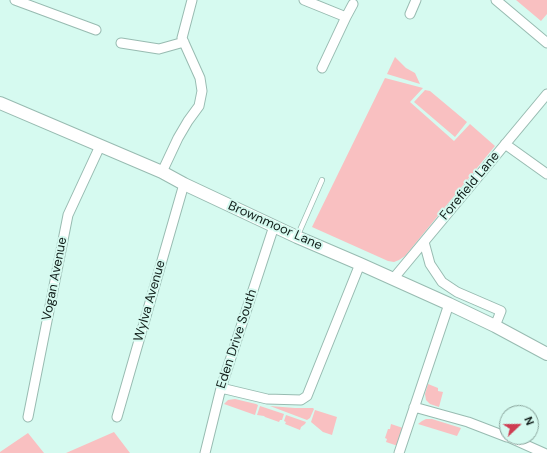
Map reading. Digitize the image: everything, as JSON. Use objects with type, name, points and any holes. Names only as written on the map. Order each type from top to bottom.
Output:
[{"type":"street","points":[[15,0],[96,30]]},
{"type":"street","points":[[162,172],[178,138],[199,106],[202,91],[200,78],[182,38],[192,0]]},
{"type":"street","points":[[304,0],[346,17]]},
{"type":"street","points":[[410,14],[416,0]]},
{"type":"street","points":[[496,0],[547,44]]},
{"type":"street","points":[[322,68],[352,4]]},
{"type":"street","points":[[121,43],[158,49],[184,42]]},
{"type":"street","name":"Forefield Lane","points":[[393,279],[547,94]]},
{"type":"street","name":"Brownmoor Lane","points":[[0,103],[162,172],[184,184],[297,237],[449,304],[495,326],[547,354]]},
{"type":"street","points":[[505,144],[547,174]]},
{"type":"street","name":"Vogan Avenue","points":[[28,417],[68,215],[100,146]]},
{"type":"street","name":"Wylva Avenue","points":[[117,417],[184,184]]},
{"type":"street","name":"Eden Drive South","points":[[205,453],[221,388],[274,226]]},
{"type":"street","points":[[424,242],[430,264],[442,282],[457,292],[501,311],[495,326]]},
{"type":"street","points":[[221,388],[267,399],[301,400],[307,396],[360,264]]},
{"type":"street","points":[[398,453],[449,304]]},
{"type":"street","points":[[414,407],[468,422],[499,434]]},
{"type":"street","points":[[526,445],[544,453]]},
{"type":"lane","points":[[297,237],[322,180]]},
{"type":"shaded area","points":[[516,0],[547,0],[547,14],[541,21]]},
{"type":"shaded area","points":[[395,57],[406,68],[415,73],[420,84],[387,74]]},
{"type":"shaded area","points":[[385,78],[423,88],[410,102],[454,141],[470,124],[495,146],[405,256],[394,262],[388,261],[312,227]]},
{"type":"shaded area","points":[[425,90],[430,91],[467,122],[455,137],[414,102]]},
{"type":"shaded area","points":[[428,384],[438,388],[438,391],[443,392],[439,407],[430,404],[426,400],[425,394]]},
{"type":"shaded area","points":[[235,399],[258,405],[255,415],[224,404],[228,400]]},
{"type":"shaded area","points":[[260,406],[284,414],[282,420],[279,422],[257,415]]},
{"type":"shaded area","points":[[270,406],[314,409],[310,418],[307,420]]},
{"type":"shaded area","points":[[315,410],[337,417],[332,435],[323,432],[311,422]]},
{"type":"shaded area","points":[[286,415],[306,422],[300,430],[285,424],[286,422],[284,421]]},
{"type":"shaded area","points":[[426,419],[432,419],[461,428],[457,436],[418,424]]},
{"type":"shaded area","points":[[391,424],[403,428],[398,446],[386,442],[387,439],[385,438]]},
{"type":"shaded area","points":[[114,432],[130,453],[66,453]]},
{"type":"shaded area","points":[[28,433],[44,453],[0,453],[0,452]]}]
